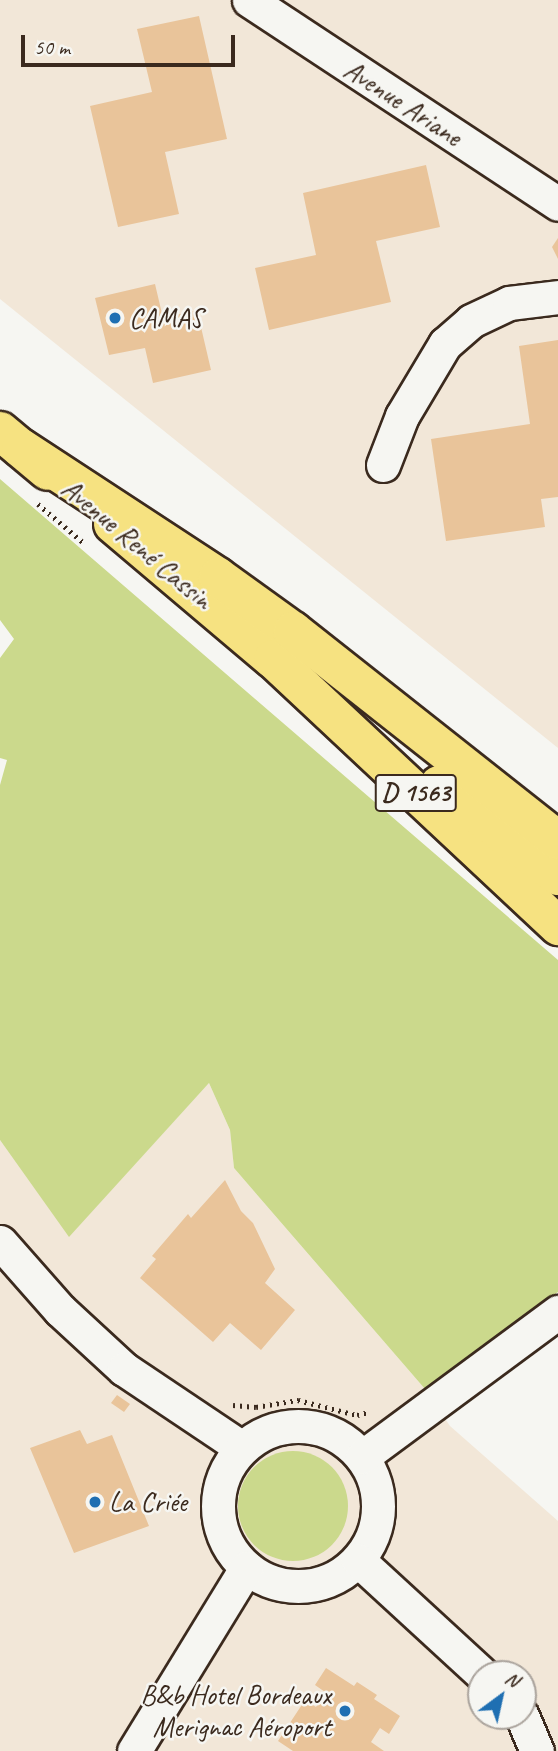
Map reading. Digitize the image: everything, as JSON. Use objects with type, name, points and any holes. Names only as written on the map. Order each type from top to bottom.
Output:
[{"type":"main road","name":"Avenue René Cassin","points":[[10,440],[273,659],[558,876]]},
{"type":"main road","points":[[10,440],[272,615],[558,840]]},
{"type":"main road","name":"Avenue René Cassin","points":[[273,659],[558,926]]},
{"type":"street","name":"Avenue Ariane","points":[[249,0],[558,204]]},
{"type":"street","points":[[383,465],[402,416],[445,344],[471,321],[509,303],[558,297]]},
{"type":"street","points":[[0,1242],[60,1310],[124,1369],[242,1448]]},
{"type":"street","points":[[362,1457],[558,1312]]},
{"type":"street","points":[[290,1426],[317,1428],[342,1439],[362,1457],[375,1482],[379,1509],[373,1537],[358,1560],[339,1576],[316,1585],[292,1587],[267,1581],[246,1568],[229,1547],[219,1522],[218,1496],[226,1470],[242,1448],[264,1433],[290,1426]]},
{"type":"street","points":[[358,1560],[467,1660]]},
{"type":"street","points":[[134,1751],[246,1568]]},
{"type":"street","points":[[529,1730],[537,1751]]},
{"type":"path","points":[[221,1402],[256,1407],[298,1400],[357,1415],[379,1409]]},
{"type":"shaded area","points":[[0,0],[558,0],[558,748],[0,299]]},
{"type":"shaded area","points":[[209,1083],[230,1130],[234,1168],[425,1389],[450,1426],[558,1521],[558,1751],[0,1751],[0,1140],[69,1236]]},
{"type":"green space","points":[[0,479],[558,960],[558,1292],[425,1389],[234,1168],[230,1130],[209,1083],[69,1237],[0,1140],[0,785],[7,760],[0,758],[0,658],[14,639],[0,620]]},
{"type":"green space","points":[[293,1451],[314,1456],[332,1467],[343,1485],[348,1506],[343,1527],[332,1545],[314,1556],[293,1561],[272,1556],[254,1545],[243,1527],[238,1506],[243,1485],[254,1467],[272,1456]]},
{"type":"building","points":[[199,16],[227,139],[165,152],[179,214],[118,227],[90,106],[152,92],[137,29]]},
{"type":"building","points":[[426,165],[440,227],[376,241],[391,302],[269,330],[255,268],[316,255],[303,193]]},
{"type":"building","points":[[558,238],[558,259],[552,247]]},
{"type":"building","points":[[155,284],[163,318],[197,310],[211,370],[153,383],[145,348],[109,355],[95,298]]},
{"type":"building","points":[[558,340],[558,497],[541,499],[545,527],[446,541],[431,439],[530,424],[519,346]]},
{"type":"building","points":[[225,1180],[241,1211],[253,1223],[275,1269],[265,1283],[295,1310],[261,1350],[230,1323],[213,1342],[140,1278],[156,1259],[152,1256],[188,1214],[191,1218]]},
{"type":"building","points":[[117,1395],[130,1404],[124,1412],[111,1403]]},
{"type":"building","name":"La Criée","points":[[80,1430],[87,1444],[112,1435],[149,1526],[74,1553],[30,1448]]},
{"type":"building","name":"B&b Hotel Bordeaux Merignac Aéroport","points":[[326,1668],[354,1686],[357,1682],[377,1695],[374,1699],[400,1716],[389,1734],[380,1728],[371,1742],[384,1751],[293,1751],[278,1741],[305,1700],[316,1707],[325,1692],[315,1685]]},
{"type":"place","name":"CAMAS","points":[[115,318]]},
{"type":"place","name":"La Criée","points":[[95,1502]]},
{"type":"place","name":"B&b Hotel Bordeaux Merignac Aéroport","points":[[345,1711]]}]
